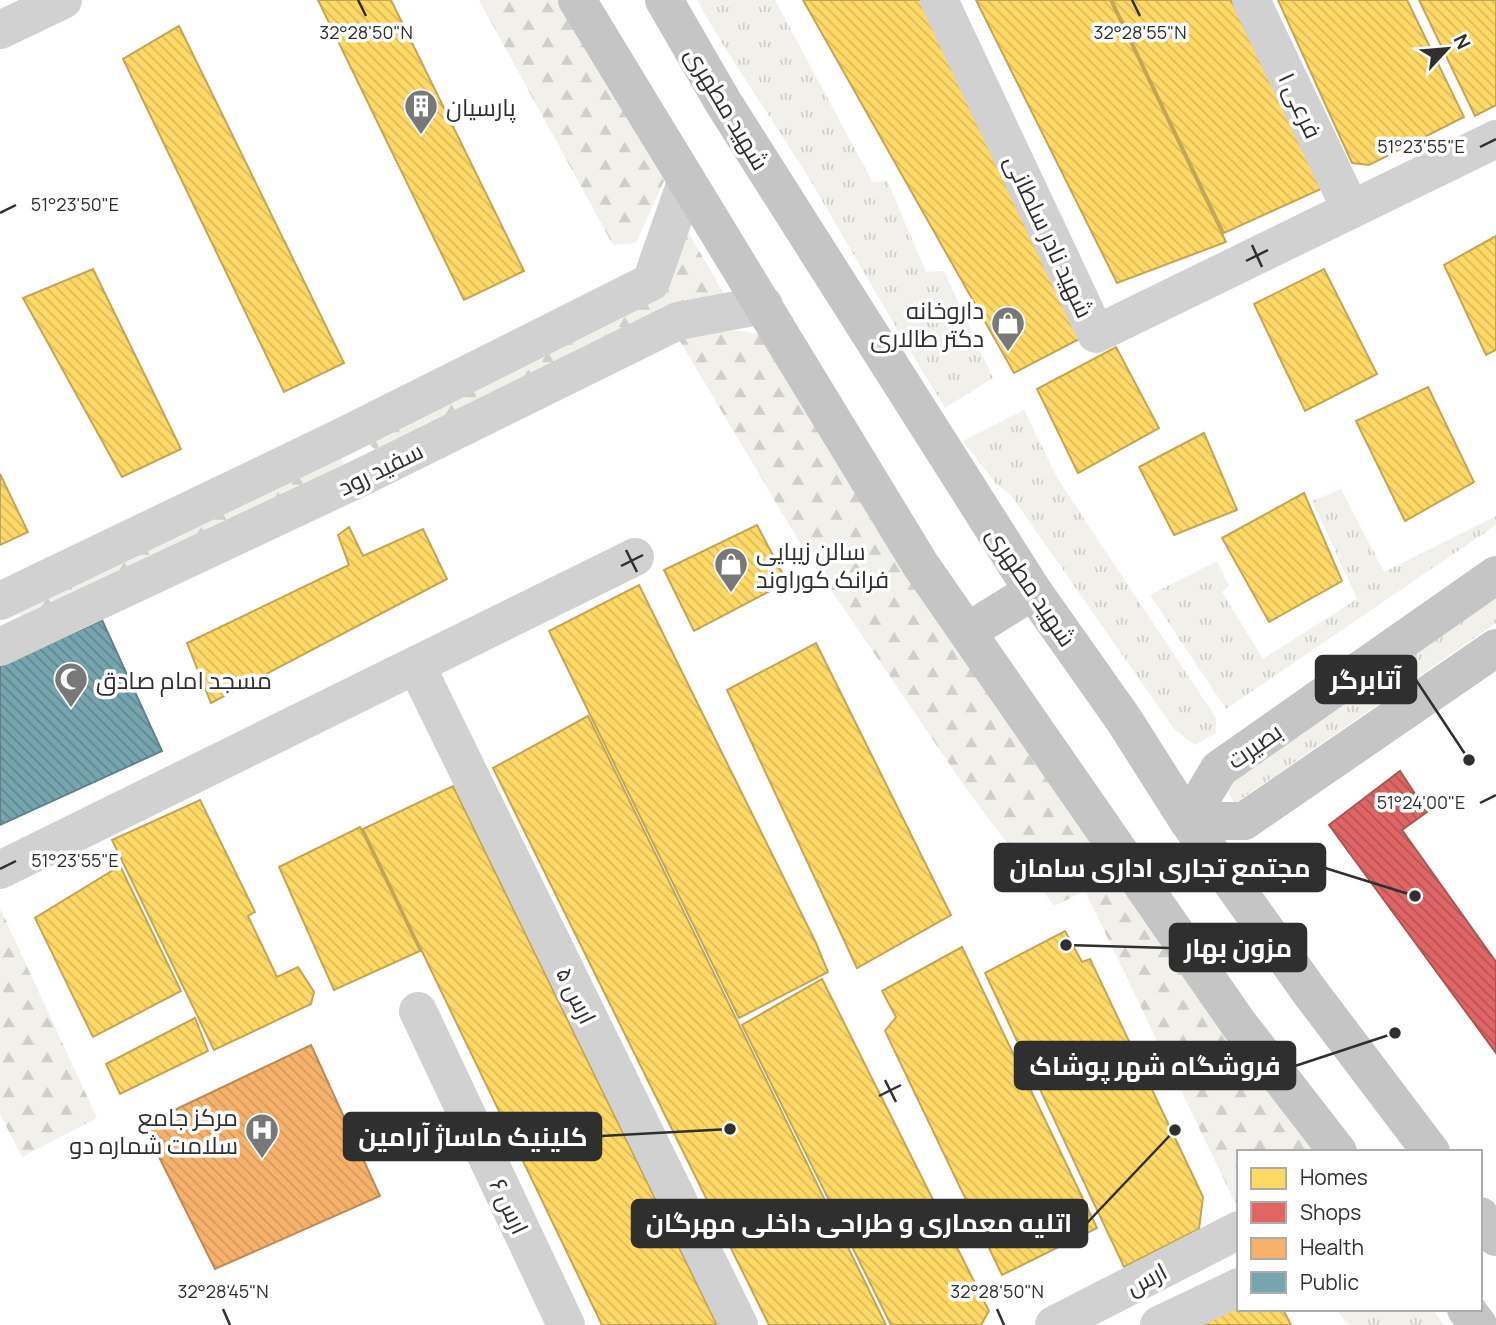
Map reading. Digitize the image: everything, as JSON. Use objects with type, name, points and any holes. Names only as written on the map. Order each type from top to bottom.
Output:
[{"type":"main road","points":[[577,0],[920,564],[1238,1023],[1336,1150]]},
{"type":"main road","name":"شهید مطهری","points":[[664,0],[723,102],[1033,591],[1124,720],[1188,821],[1310,992],[1429,1150]]},
{"type":"main road","name":"بصیرت","points":[[1188,821],[1219,769],[1496,575]]},
{"type":"main road","points":[[967,632],[1033,591]]},
{"type":"main road","points":[[1188,821],[1244,821],[1496,648]]},
{"type":"main road","points":[[1482,1219],[1496,1237]]},
{"type":"main road","points":[[1467,1311],[1478,1325]]},
{"type":"street","points":[[0,30],[63,0]]},
{"type":"street","name":"شهید نادر سلطانی","points":[[939,0],[1096,334],[1496,139]]},
{"type":"street","name":"فرعی ۱","points":[[1251,0],[1351,210]]},
{"type":"street","name":"سفید رود","points":[[0,601],[342,437],[651,282],[686,182]]},
{"type":"street","name":"سفید رود","points":[[4,633],[362,477],[678,321],[764,305]]},
{"type":"street","points":[[342,437],[362,477]]},
{"type":"street","points":[[0,870],[635,556]]},
{"type":"street","name":"ارس ۵","points":[[416,665],[739,1325]]},
{"type":"street","name":"ارس ۶","points":[[418,1011],[566,1325]]},
{"type":"street","name":"ارس","points":[[1076,1320],[1237,1231]]},
{"type":"street","name":"ارس","points":[[1159,1325],[1237,1288]]},
{"type":"green space","points":[[479,0],[557,0],[664,181],[636,243],[613,245]]},
{"type":"green space","points":[[697,0],[775,0],[873,183],[887,180],[926,272],[944,271],[993,378],[945,408],[810,180]]},
{"type":"green space","points":[[684,225],[724,294],[375,449],[366,443],[633,305]]},
{"type":"green space","points":[[717,328],[762,334],[1323,1150],[1237,1150],[1237,1207],[1085,891],[1054,906],[965,787],[806,553],[678,338]]},
{"type":"green space","points":[[1024,410],[1059,481],[1216,718],[1216,733],[1195,745],[1174,729],[1010,494],[996,484],[963,441]]},
{"type":"green space","points":[[339,451],[347,472],[24,622],[15,606]]},
{"type":"green space","points":[[1341,489],[1384,572],[1496,516],[1496,525],[1226,709],[1150,595],[1217,561],[1229,586],[1222,592],[1263,659],[1357,599],[1312,501]]},
{"type":"green space","points":[[1496,593],[1496,623],[1234,804],[1225,783]]},
{"type":"green space","points":[[0,908],[97,1118],[22,1157],[0,1114]]},
{"type":"green space","points":[[1338,1311],[1434,1311],[1444,1325],[1349,1325]]},
{"type":"building: Homes","name":"پارسیان","points":[[318,0],[391,0],[524,271],[464,300]]},
{"type":"building: Homes","points":[[803,0],[925,0],[1085,336],[1014,373]]},
{"type":"building: Homes","points":[[976,0],[1110,0],[1226,242],[1117,283]]},
{"type":"building: Homes","points":[[1112,0],[1231,0],[1323,188],[1224,233]]},
{"type":"building: Homes","points":[[1278,0],[1407,0],[1464,117],[1369,165],[1352,163]]},
{"type":"building: Homes","points":[[1419,0],[1496,0],[1496,105],[1475,116]]},
{"type":"building: Homes","points":[[179,26],[344,363],[284,392],[123,59]]},
{"type":"building: Homes","points":[[1496,236],[1496,350],[1486,355],[1444,265]]},
{"type":"building: Homes","points":[[93,269],[181,449],[122,477],[23,298]]},
{"type":"building: Homes","points":[[1324,269],[1377,374],[1305,411],[1254,304]]},
{"type":"building: Homes","points":[[1116,347],[1159,428],[1078,473],[1037,389]]},
{"type":"building: Homes","points":[[1428,387],[1474,482],[1405,521],[1356,421]]},
{"type":"building: Homes","points":[[1204,433],[1237,510],[1174,535],[1139,467]]},
{"type":"building: Homes","points":[[0,474],[28,532],[0,545]]},
{"type":"building: Homes","points":[[1304,493],[1342,581],[1269,622],[1222,538]]},
{"type":"building: Homes","points":[[757,525],[787,582],[694,631],[664,570]]},
{"type":"building: Homes","points":[[349,527],[363,556],[423,529],[447,579],[211,703],[187,643],[349,565],[338,535]]},
{"type":"building: Homes","points":[[639,585],[828,972],[739,1018],[549,631]]},
{"type":"building: Homes","points":[[816,643],[951,915],[857,968],[727,690]]},
{"type":"building: Homes","points":[[588,716],[886,1325],[769,1325],[493,768]]},
{"type":"building: Homes","points":[[453,786],[717,1325],[602,1325],[363,829]]},
{"type":"building: Homes","points":[[200,800],[255,912],[248,916],[277,977],[298,967],[314,992],[311,1004],[214,1050],[112,840]]},
{"type":"building: Homes","points":[[360,827],[420,951],[334,990],[279,867]]},
{"type":"building: Homes","points":[[120,866],[181,991],[93,1037],[35,918]]},
{"type":"building: Homes","points":[[1065,931],[1082,962],[1090,959],[1203,1197],[1199,1229],[1124,1267],[985,973]]},
{"type":"building: Homes","points":[[962,947],[1097,1228],[1002,1275],[885,1031],[896,1017],[882,991]]},
{"type":"building: Homes","points":[[822,979],[989,1311],[981,1325],[891,1325],[742,1025]]},
{"type":"building: Homes","points":[[195,1018],[208,1051],[120,1094],[106,1064]]},
{"type":"building: Homes","points":[[1237,1305],[1237,1311],[1284,1311],[1291,1325],[1196,1325]]},
{"type":"building: Shops","points":[[1400,771],[1427,812],[1402,830],[1496,962],[1496,1053],[1329,825]]},
{"type":"building: Health","name":"مرکز جامع سلامت شماره دو","points":[[311,1045],[380,1196],[215,1269],[143,1125]]},
{"type":"building: Public","name":"مسجد امام صادق","points":[[102,620],[162,751],[0,825],[0,666]]},
{"type":"place","name":"پارسیان","points":[[421,136]]},
{"type":"place","name":"داروخانه دکتر طالاری","points":[[1008,353]]},
{"type":"place","name":"سالن زیبایی فرانک کوراوند","points":[[731,594]]},
{"type":"place","name":"مسجد امام صادق","points":[[71,709]]},
{"type":"place","name":"آتابرگر","points":[[1469,760]]},
{"type":"place","name":"مجتمع تجاری اداری سامان","points":[[1415,896]]},
{"type":"place","name":"مزون بهار","points":[[1066,945]]},
{"type":"place","name":"فروشگاه شهر پوشاک","points":[[1395,1033]]},
{"type":"place","name":"کلینیک ماساژ آرامین","points":[[730,1129]]},
{"type":"place","name":"اتلیه معماری و طراحی داخلی مهرگان","points":[[1175,1130]]},
{"type":"place","name":"مرکز جامع سلامت شماره دو","points":[[262,1160]]}]
